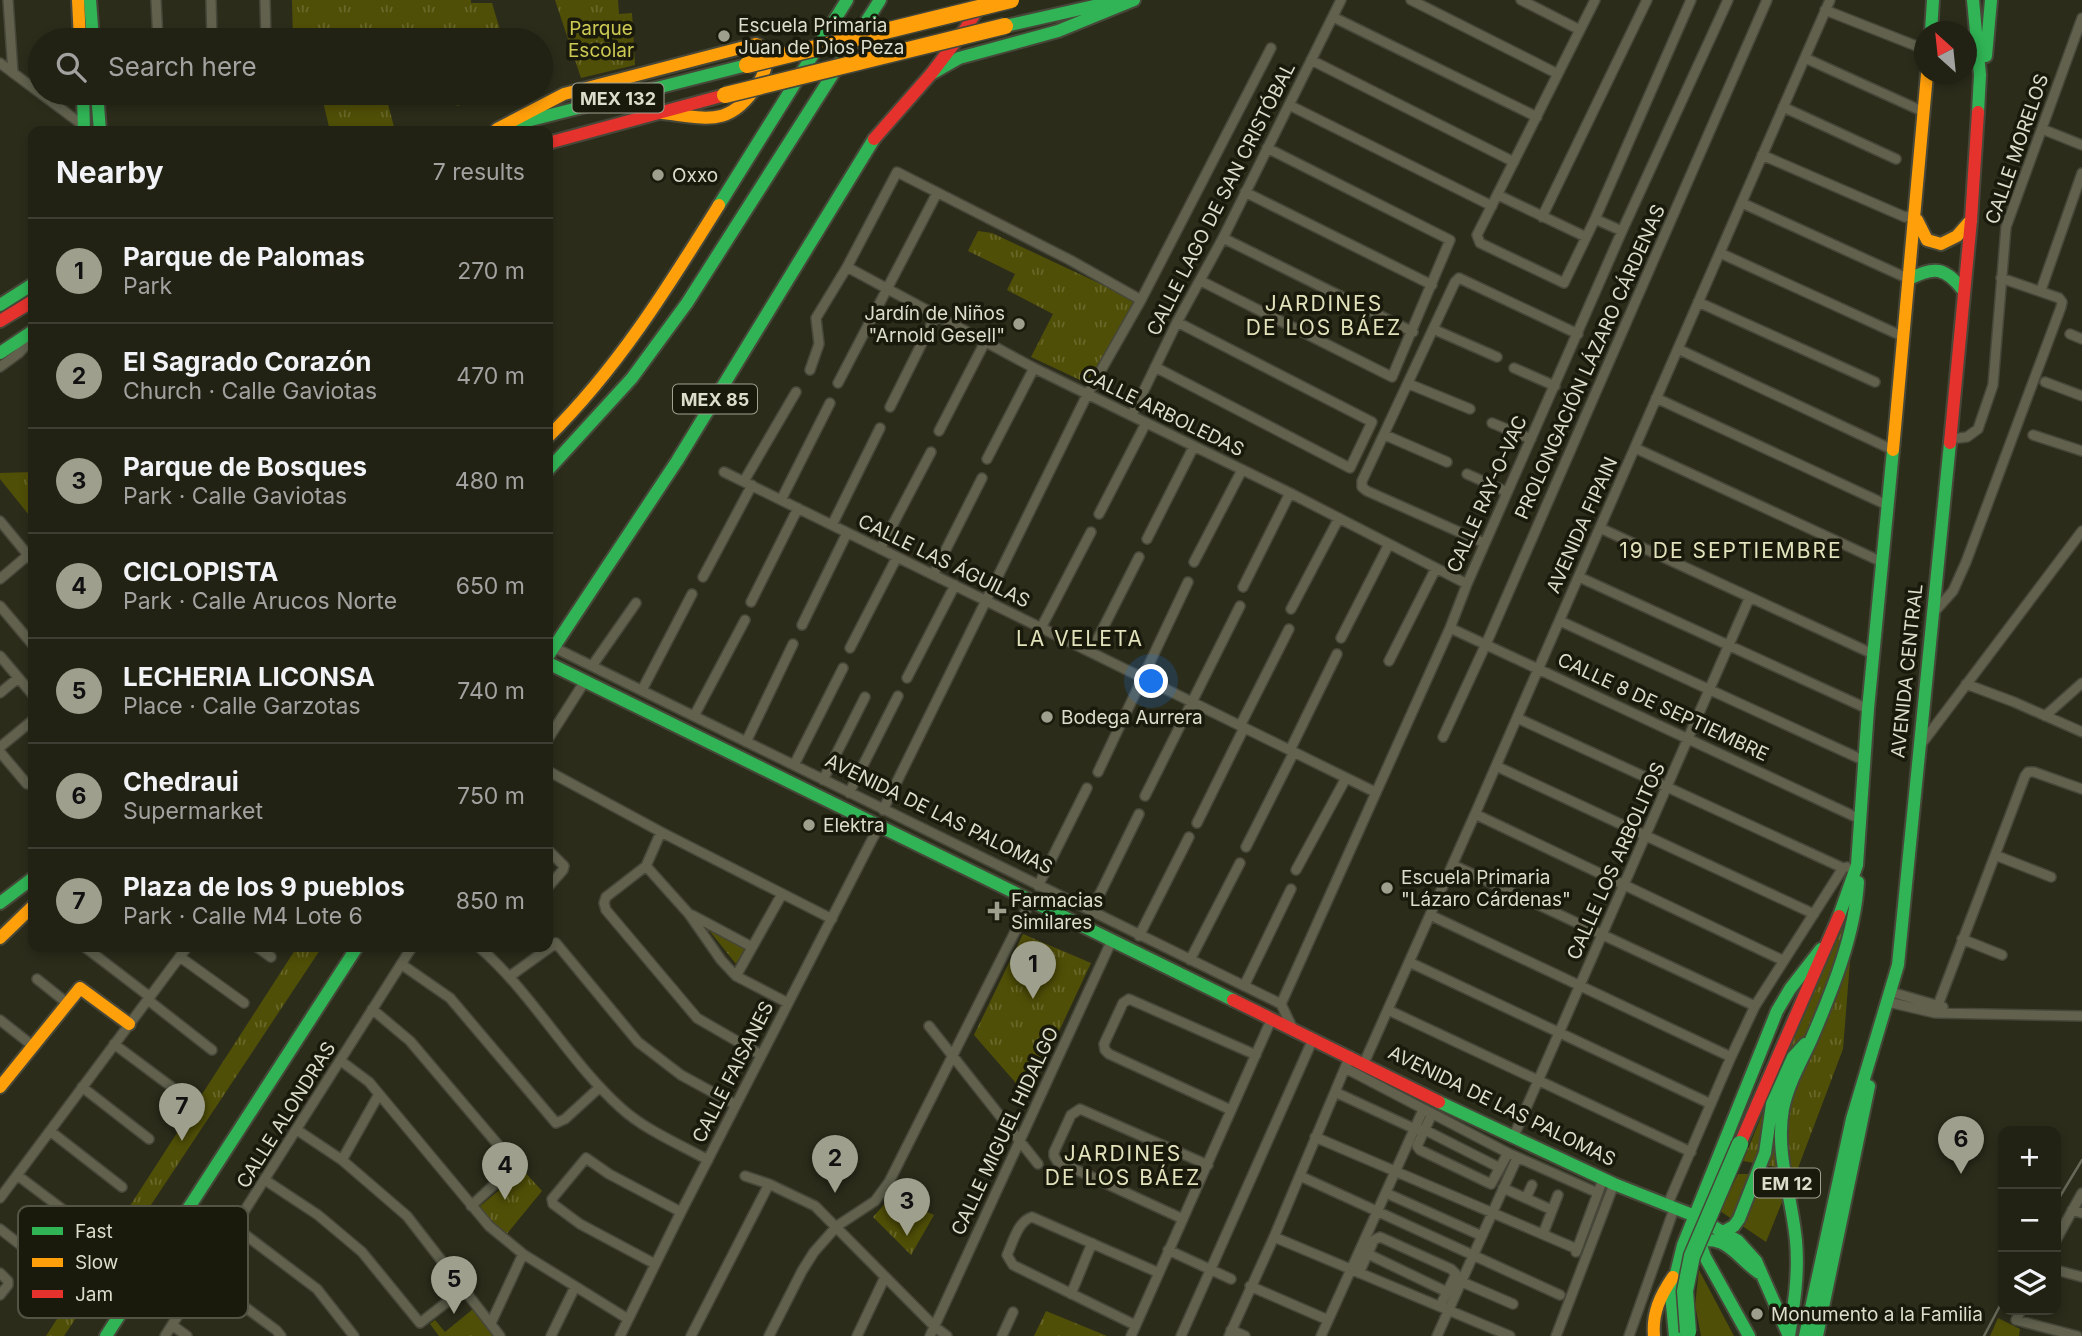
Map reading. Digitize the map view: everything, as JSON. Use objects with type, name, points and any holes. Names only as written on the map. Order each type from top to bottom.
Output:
[{"type":"main road","points":[[78,0],[79,28]]},
{"type":"main road","points":[[90,0],[92,28]]},
{"type":"main road","points":[[553,432],[582,402],[655,308],[847,0]]},
{"type":"main road","points":[[553,465],[632,378],[687,303],[880,0]]},
{"type":"main road","name":"MEX 85","points":[[553,648],[677,461],[875,137],[931,74],[966,28],[983,0]]},
{"type":"main road","name":"MEX 132","points":[[509,126],[1010,0]]},
{"type":"main road","name":"MEX 132","points":[[553,142],[725,95],[1121,0]]},
{"type":"main road","points":[[931,74],[960,56],[1014,45],[1077,24],[1134,0]]},
{"type":"main road","points":[[1932,21],[1933,0]]},
{"type":"main road","name":"AVENIDA CENTRAL","points":[[1805,1336],[1852,1119],[1898,965],[1971,220],[1980,75],[1973,0]]},
{"type":"main road","points":[[1980,75],[1985,65],[1991,0]]},
{"type":"main road","points":[[553,99],[756,44],[763,45],[768,51],[768,61],[750,96],[737,111],[714,117],[662,113]]},
{"type":"main road","name":"AVENIDA CENTRAL","points":[[1684,1335],[1685,1291],[1692,1256],[1826,944],[1852,869],[1860,819],[1867,709],[1926,84]]},
{"type":"main road","points":[[83,105],[84,126]]},
{"type":"main road","points":[[98,105],[100,126]]},
{"type":"main road","points":[[500,126],[541,105]]},
{"type":"main road","points":[[1915,214],[1920,233],[1931,243],[1946,244],[1961,234],[1971,220]]},
{"type":"main road","points":[[1909,279],[1935,269],[1949,274],[1963,290]]},
{"type":"main road","points":[[0,305],[28,287]]},
{"type":"main road","points":[[0,321],[28,304]]},
{"type":"main road","points":[[0,353],[28,334]]},
{"type":"main road","name":"AVENIDA DE LAS PALOMAS","points":[[553,664],[588,673],[1034,893],[1112,940],[1313,1039],[1513,1150],[1695,1216],[1748,1250],[1756,1261],[1789,1336]]},
{"type":"main road","points":[[1723,1232],[1734,1226],[1739,1219],[1765,1153],[1772,1104],[1783,1076],[1793,1057],[1812,1036],[1858,896],[1858,885],[1852,869]]},
{"type":"main road","points":[[0,903],[28,882]]},
{"type":"main road","points":[[0,938],[28,911]]},
{"type":"main road","points":[[1654,1336],[1653,1318],[1658,1301],[1691,1242],[1695,1216],[1777,1011],[1808,964],[1826,944]]},
{"type":"main road","points":[[190,1206],[354,952]]},
{"type":"main road","points":[[0,1087],[79,988],[129,1024]]},
{"type":"main road","points":[[1817,1336],[1882,1020]]},
{"type":"main road","name":"EM 12","points":[[1789,1336],[1797,1256],[1781,1119],[1789,1087],[1812,1036]]},
{"type":"main road","points":[[1691,1242],[1708,1238],[1726,1244],[1760,1273]]},
{"type":"main road","points":[[1691,1242],[1705,1256],[1749,1336]]},
{"type":"main road","points":[[1673,1277],[1671,1294],[1684,1335]]},
{"type":"main road","points":[[1661,1336],[1660,1317],[1673,1277]]},
{"type":"main road","points":[[106,1336],[118,1318]]},
{"type":"street","points":[[8,0],[13,73]]},
{"type":"street","points":[[156,0],[157,28]]},
{"type":"street","points":[[211,0],[212,28]]},
{"type":"street","points":[[265,0],[266,28]]},
{"type":"street","name":"CALLE LAGO DE SAN CRISTÓBAL","points":[[1132,415],[1177,322],[1202,281],[1341,0]]},
{"type":"street","points":[[1410,0],[1558,74]]},
{"type":"street","points":[[1521,0],[1580,30]]},
{"type":"street","points":[[1594,0],[1477,235],[1477,240],[1564,283],[1692,0]]},
{"type":"street","points":[[1542,217],[1647,0]]},
{"type":"street","name":"CALLE RAY-O-VAC","points":[[1281,1004],[1450,628],[1466,584],[1622,231],[1728,0]]},
{"type":"street","name":"PROLONGACIÓN LÁZARO CÁRDENAS","points":[[1443,737],[1486,645],[1767,0]]},
{"type":"street","name":"AVENIDA FIPAIN","points":[[1230,1333],[1335,1092],[1388,1010],[1830,0]]},
{"type":"street","points":[[1825,10],[1914,45]]},
{"type":"street","points":[[1333,17],[1537,117]]},
{"type":"street","name":"CALLE MORELOS","points":[[1950,439],[1967,437],[1978,429],[1993,385],[2006,227],[2082,18]]},
{"type":"street","name":"CALLE FAISANES","points":[[620,1336],[832,919],[1087,395],[1141,300],[1271,48]]},
{"type":"street","points":[[1805,58],[1924,112]]},
{"type":"street","points":[[1311,60],[1514,162]]},
{"type":"street","points":[[0,63],[28,85]]},
{"type":"street","points":[[54,105],[81,126]]},
{"type":"street","points":[[1289,105],[1492,206]]},
{"type":"street","points":[[1783,107],[1896,159]]},
{"type":"street","points":[[2042,129],[2082,145]]},
{"type":"street","points":[[1202,281],[1392,377],[1450,240],[1267,148]]},
{"type":"street","points":[[1762,155],[1905,217],[1915,214]]},
{"type":"street","points":[[810,370],[819,344],[816,318],[847,267],[897,172],[1070,260],[1141,300]]},
{"type":"street","points":[[2041,290],[2082,173]]},
{"type":"street","points":[[1245,192],[1432,285]]},
{"type":"street","points":[[838,383],[937,193]]},
{"type":"street","points":[[1498,195],[1586,237]]},
{"type":"street","points":[[1742,203],[1909,279]]},
{"type":"street","points":[[1595,219],[1622,231]]},
{"type":"street","points":[[1223,239],[1413,332]]},
{"type":"street","points":[[1720,253],[1904,337]]},
{"type":"street","name":"CALLE ARBOLEDAS","points":[[847,267],[889,286],[936,315],[1034,368],[1193,448],[1290,493],[1466,584]]},
{"type":"street","points":[[1484,543],[1367,491],[1362,481],[1459,278],[1578,334]]},
{"type":"street","points":[[1934,612],[1953,591],[1966,562],[2061,307],[2059,298],[2001,278]]},
{"type":"street","points":[[1698,302],[1875,382]]},
{"type":"street","points":[[890,407],[936,315]]},
{"type":"street","points":[[1155,367],[1350,468],[1372,422],[1177,322]]},
{"type":"street","points":[[1433,329],[1497,357]]},
{"type":"street","points":[[2070,334],[2082,339]]},
{"type":"street","points":[[939,431],[985,342]]},
{"type":"street","points":[[0,367],[28,343]]},
{"type":"street","points":[[1678,349],[1893,450]]},
{"type":"street","points":[[988,458],[1034,368]]},
{"type":"street","points":[[1514,368],[1555,386]]},
{"type":"street","points":[[2045,382],[2082,396]]},
{"type":"street","points":[[1409,384],[1470,409]]},
{"type":"street","points":[[703,577],[796,392]]},
{"type":"street","points":[[1656,398],[1887,505]]},
{"type":"street","points":[[781,500],[830,403]]},
{"type":"street","points":[[1099,514],[1146,423]]},
{"type":"street","points":[[1492,423],[1531,439]]},
{"type":"street","points":[[832,525],[880,428]]},
{"type":"street","points":[[1385,435],[1447,462]]},
{"type":"street","points":[[2032,435],[2082,451]]},
{"type":"street","points":[[1147,539],[1193,448]]},
{"type":"street","points":[[1635,448],[1882,562]]},
{"type":"street","points":[[880,549],[931,452]]},
{"type":"street","points":[[1195,562],[1242,470]]},
{"type":"street","name":"CALLE LAS ÁGUILAS","points":[[724,472],[1375,792]]},
{"type":"street","points":[[1467,474],[1507,492]]},
{"type":"street","points":[[933,575],[982,478]]},
{"type":"street","points":[[1243,587],[1290,493]]},
{"type":"street","points":[[751,602],[798,508]]},
{"type":"street","points":[[1291,610],[1339,518]]},
{"type":"street","points":[[0,522],[28,552]]},
{"type":"street","points":[[1600,528],[1873,654]]},
{"type":"street","points":[[1920,746],[2082,531]]},
{"type":"street","points":[[1041,628],[1091,532]]},
{"type":"street","points":[[802,625],[848,533]]},
{"type":"street","points":[[1341,638],[1389,544]]},
{"type":"street","points":[[2069,549],[2082,551]]},
{"type":"street","points":[[850,648],[897,557]]},
{"type":"street","points":[[1091,652],[1139,557]]},
{"type":"street","points":[[0,579],[28,559]]},
{"type":"street","points":[[1389,661],[1436,568]]},
{"type":"street","points":[[1579,577],[1867,709]]},
{"type":"street","points":[[1098,772],[1188,582]]},
{"type":"street","points":[[907,678],[955,585]]},
{"type":"street","points":[[642,690],[692,594]]},
{"type":"street","name":"CALLE LOS ARBOLITOS","points":[[1513,1150],[1539,1081],[1749,599]]},
{"type":"street","points":[[553,730],[636,603]]},
{"type":"street","points":[[0,606],[28,639]]},
{"type":"street","points":[[1145,796],[1240,606]]},
{"type":"street","points":[[694,716],[745,620]]},
{"type":"street","points":[[1560,621],[1865,761]]},
{"type":"street","name":"CALLE 8 DE SEPTIEMBRE","points":[[1450,628],[1860,819]]},
{"type":"street","points":[[1196,823],[1289,629]]},
{"type":"street","points":[[746,742],[793,644]]},
{"type":"street","name":"AVENIDA DE LAS PALOMAS","points":[[553,652],[588,673],[642,690],[794,765],[849,793],[881,818]]},
{"type":"street","points":[[1246,847],[1338,654]]},
{"type":"street","points":[[0,656],[28,689]]},
{"type":"street","points":[[794,765],[843,668]]},
{"type":"street","points":[[0,693],[18,678]]},
{"type":"street","points":[[2045,716],[2082,683]]},
{"type":"street","points":[[1966,684],[2082,732]]},
{"type":"street","points":[[849,793],[898,696]]},
{"type":"street","points":[[823,780],[864,697]]},
{"type":"street","points":[[1517,718],[1852,869],[1814,914],[1782,960],[1755,1006],[1691,1152],[1629,1336]]},
{"type":"street","points":[[27,784],[0,750],[28,725]]},
{"type":"street","points":[[1496,766],[1814,914]]},
{"type":"street","points":[[1937,1008],[2025,776],[2028,772],[2034,772],[2082,789]]},
{"type":"street","points":[[553,774],[832,919]]},
{"type":"street","points":[[1296,870],[1346,778]]},
{"type":"street","points":[[769,1336],[814,1252],[837,1226],[875,1201],[889,1182],[1087,788]]},
{"type":"street","points":[[1091,912],[1139,814]]},
{"type":"street","points":[[1475,814],[1782,960]]},
{"type":"street","points":[[661,832],[646,866],[607,897],[604,903],[606,910],[697,1018],[761,1055]]},
{"type":"street","points":[[1139,936],[1189,837]]},
{"type":"street","points":[[553,855],[564,866],[553,881]]},
{"type":"street","points":[[1996,855],[2051,877]]},
{"type":"street","points":[[1190,960],[1240,863]]},
{"type":"street","points":[[1453,865],[1755,1006]]},
{"type":"street","points":[[646,866],[689,914],[721,960],[736,976],[788,1003]]},
{"type":"street","points":[[1244,986],[1291,889]]},
{"type":"street","name":"AVENIDA DE LAS PALOMAS","points":[[1034,893],[1091,912],[1281,1004]]},
{"type":"street","points":[[736,976],[782,894]]},
{"type":"street","points":[[689,914],[752,947]]},
{"type":"street","points":[[1430,915],[1731,1057]]},
{"type":"street","points":[[1962,939],[2002,956]]},
{"type":"street","name":"CALLE MIGUEL HIDALGO","points":[[930,1336],[1112,940]]},
{"type":"street","points":[[553,945],[556,943],[638,1042],[681,1075],[736,1105]]},
{"type":"street","points":[[91,952],[212,1050]]},
{"type":"street","points":[[0,1198],[183,952],[244,1003]]},
{"type":"street","points":[[264,952],[271,957]]},
{"type":"street","name":"CALLE ALONDRAS","points":[[248,1207],[409,952]]},
{"type":"street","points":[[484,952],[510,976],[600,1087],[621,1108],[640,1123],[708,1160]]},
{"type":"street","points":[[510,976],[543,952]]},
{"type":"street","points":[[1409,962],[1711,1104]]},
{"type":"street","points":[[401,964],[450,998],[556,1123],[565,1119],[600,1087]]},
{"type":"street","points":[[37,979],[67,1003]]},
{"type":"street","points":[[1889,997],[1954,1013],[2082,1016]]},
{"type":"street","points":[[1231,1110],[1109,1054],[1104,1044],[1123,1003],[1129,999],[1256,1055]]},
{"type":"street","points":[[1281,1004],[1293,1029]]},
{"type":"street","points":[[372,1009],[410,1041],[506,1154],[509,1171],[471,1206]]},
{"type":"street","points":[[1388,1010],[1691,1152]]},
{"type":"street","points":[[1131,1336],[1157,1272],[1208,1165],[1272,1018]]},
{"type":"street","points":[[0,1020],[33,1046]]},
{"type":"street","points":[[929,1026],[1038,1164]]},
{"type":"street","points":[[1181,1336],[1313,1039]]},
{"type":"street","points":[[114,1044],[181,1094]]},
{"type":"street","points":[[341,1061],[369,1082],[489,1226],[523,1254],[628,1319]]},
{"type":"street","name":"AVENIDA DE LAS PALOMAS","points":[[1353,1062],[1427,1112],[1513,1150]]},
{"type":"street","points":[[82,1087],[149,1139]]},
{"type":"street","points":[[1335,1092],[1420,1129],[1498,1173],[1504,1185],[1552,1210]]},
{"type":"street","points":[[342,1160],[379,1094]]},
{"type":"street","points":[[1182,1219],[1056,1161],[1054,1152],[1071,1115],[1080,1109],[1208,1165]]},
{"type":"street","points":[[1355,1271],[1368,1254],[1377,1212],[1427,1112]]},
{"type":"street","points":[[1420,1129],[1420,1150],[1491,1184],[1513,1150]]},
{"type":"street","points":[[297,1130],[342,1160],[407,1216],[500,1336]]},
{"type":"street","points":[[50,1131],[122,1187]]},
{"type":"street","points":[[1315,1137],[1543,1234],[1574,1257],[1605,1185]]},
{"type":"street","points":[[1445,1309],[1473,1256],[1504,1185],[1513,1150]]},
{"type":"street","points":[[655,1264],[580,1224],[553,1204],[552,1199],[586,1158],[609,1174],[681,1212]]},
{"type":"street","points":[[17,1175],[58,1206]]},
{"type":"street","points":[[745,1176],[769,1184],[815,1206],[947,1336]]},
{"type":"street","points":[[1300,1176],[1560,1295]]},
{"type":"street","points":[[265,1180],[318,1214],[362,1252],[420,1323],[465,1289]]},
{"type":"street","points":[[691,1336],[769,1184]]},
{"type":"street","points":[[1526,1198],[1532,1185]]},
{"type":"street","points":[[1556,1336],[1605,1185]]},
{"type":"street","points":[[1386,1192],[1482,1236]]},
{"type":"street","points":[[2061,1231],[2082,1193]]},
{"type":"street","points":[[1543,1234],[1558,1195]]},
{"type":"street","points":[[2072,1210],[2082,1213]]},
{"type":"street","points":[[1135,1325],[1013,1265],[1007,1255],[1022,1223],[1026,1218],[1032,1217],[1157,1272]]},
{"type":"street","points":[[0,1229],[18,1243]]},
{"type":"street","points":[[248,1237],[317,1289],[354,1336]]},
{"type":"street","points":[[1274,1237],[1510,1336]]},
{"type":"street","points":[[1370,1238],[1380,1237],[1451,1269],[1461,1278],[1513,1304]]},
{"type":"street","points":[[1321,1336],[1370,1238]]},
{"type":"street","points":[[1070,1294],[1092,1243]]},
{"type":"street","points":[[1168,1250],[1231,1279]]},
{"type":"street","points":[[491,1323],[523,1254]]},
{"type":"street","points":[[1368,1254],[1447,1292]]},
{"type":"street","points":[[2061,1271],[2082,1277]]},
{"type":"street","points":[[0,1273],[8,1281],[0,1295]]},
{"type":"street","points":[[857,1336],[885,1277]]},
{"type":"street","points":[[1437,1336],[1447,1292],[1461,1278]]},
{"type":"street","points":[[1250,1286],[1328,1320]]},
{"type":"street","points":[[551,1336],[575,1287]]},
{"type":"street","points":[[248,1309],[281,1336]]},
{"type":"street","points":[[1002,1336],[1013,1312]]},
{"type":"street","points":[[2018,1315],[2016,1320],[2077,1336]]},
{"type":"street","name":"CALLE ALONDRAS","points":[[165,1336],[176,1318]]},
{"type":"street","points":[[172,1325],[187,1336]]},
{"type":"street","points":[[1230,1333],[1245,1336]]},
{"type":"green space","points":[[292,0],[471,0],[471,3],[492,3],[499,28],[434,28],[293,28]]},
{"type":"green space","name":"Parque Escolar","points":[[555,0],[618,0],[619,14],[632,13],[635,65],[581,78]]},
{"type":"green space","points":[[324,105],[388,105],[394,126],[329,126]]},
{"type":"green space","points":[[978,231],[992,233],[1137,301],[1093,386],[1031,357],[1053,314],[1007,290],[1015,274],[968,251]]},
{"type":"green space","points":[[28,472],[28,514],[0,479],[0,473]]},
{"type":"green space","points":[[1855,899],[1843,1049],[1795,1176],[1781,1168],[1743,1161],[1816,983]]},
{"type":"green space","points":[[708,929],[745,948],[736,964]]},
{"type":"green space","points":[[1023,934],[1091,963],[1028,1097],[974,1035]]},
{"type":"green space","points":[[294,952],[319,952],[150,1206],[130,1206]]},
{"type":"green space","points":[[523,1170],[542,1191],[506,1235],[478,1208]]},
{"type":"green space","points":[[1738,1174],[1762,1174],[1789,1185],[1766,1242],[1720,1211]]},
{"type":"green space","points":[[892,1196],[934,1215],[911,1255],[873,1217]]},
{"type":"green space","points":[[1699,1270],[1734,1336],[1701,1336],[1695,1305]]},
{"type":"green space","points":[[473,1309],[496,1336],[439,1336],[430,1324],[435,1320],[445,1332]]},
{"type":"green space","points":[[1046,1311],[1107,1336],[1034,1336]]},
{"type":"green space","points":[[58,1318],[76,1318],[64,1336],[46,1336]]},
{"type":"green space","points":[[1998,1318],[2020,1329],[2019,1336],[1990,1336]]},
{"type":"railway","points":[[2061,1195],[2082,1160]]},
{"type":"railway","points":[[1984,1336],[1998,1309]]},
{"type":"traffic: fast","points":[[90,0],[92,28]]},
{"type":"traffic: fast","points":[[719,205],[847,0]]},
{"type":"traffic: fast","points":[[553,465],[632,378],[687,303],[880,0]]},
{"type":"traffic: fast","points":[[931,74],[959,58],[1058,31],[1134,0]]},
{"type":"traffic: fast","points":[[1932,21],[1933,0]]},
{"type":"traffic: fast","points":[[1973,0],[1980,75],[1978,112]]},
{"type":"traffic: fast","points":[[1986,56],[1991,0]]},
{"type":"traffic: fast","points":[[1005,26],[1112,2]]},
{"type":"traffic: fast","points":[[519,123],[747,65]]},
{"type":"traffic: fast","points":[[83,105],[84,126]]},
{"type":"traffic: fast","points":[[98,105],[100,126]]},
{"type":"traffic: fast","points":[[553,648],[677,461],[874,139]]},
{"type":"traffic: fast","points":[[1909,279],[1925,272],[1939,271],[1957,282],[1963,290]]},
{"type":"traffic: fast","points":[[0,305],[28,287]]},
{"type":"traffic: fast","points":[[0,353],[28,334]]},
{"type":"traffic: fast","points":[[1805,1336],[1852,1119],[1898,965],[1950,443]]},
{"type":"traffic: fast","points":[[1839,916],[1857,865],[1868,709],[1893,450]]},
{"type":"traffic: fast","points":[[553,665],[1233,1000]]},
{"type":"traffic: fast","points":[[0,903],[28,882]]},
{"type":"traffic: fast","points":[[1789,1336],[1796,1289],[1797,1253],[1781,1142],[1783,1109],[1791,1082],[1819,1021],[1841,962],[1852,922],[1858,882]]},
{"type":"traffic: fast","points":[[1675,1336],[1671,1294],[1683,1245],[1777,1011],[1790,989],[1821,949]]},
{"type":"traffic: fast","points":[[190,1206],[354,952]]},
{"type":"traffic: fast","points":[[1723,1232],[1734,1226],[1739,1219],[1765,1153],[1772,1104],[1793,1057],[1805,1044]]},
{"type":"traffic: fast","points":[[1817,1336],[1869,1086]]},
{"type":"traffic: fast","points":[[1439,1102],[1614,1184],[1695,1216],[1738,1241],[1756,1261],[1789,1336]]},
{"type":"traffic: fast","points":[[1688,1332],[1685,1291],[1692,1256],[1740,1144]]},
{"type":"traffic: fast","points":[[1698,1237],[1705,1257],[1749,1336]]},
{"type":"traffic: fast","points":[[1692,1242],[1704,1240],[1722,1243],[1759,1273]]},
{"type":"traffic: fast","points":[[106,1336],[118,1318]]},
{"type":"traffic: slow","points":[[78,0],[79,28]]},
{"type":"traffic: slow","points":[[747,65],[1011,0]]},
{"type":"traffic: slow","points":[[725,95],[1005,26]]},
{"type":"traffic: slow","points":[[553,100],[564,94],[756,44],[765,48],[763,76],[738,108],[727,114],[705,118],[662,113]]},
{"type":"traffic: slow","points":[[1893,450],[1926,84]]},
{"type":"traffic: slow","points":[[503,126],[543,105]]},
{"type":"traffic: slow","points":[[553,432],[597,383],[641,326],[719,205]]},
{"type":"traffic: slow","points":[[1917,220],[1927,240],[1941,244],[1957,236],[1971,220]]},
{"type":"traffic: slow","points":[[0,938],[28,911]]},
{"type":"traffic: slow","points":[[0,1087],[80,988],[129,1024]]},
{"type":"traffic: slow","points":[[1654,1336],[1658,1305],[1673,1277]]},
{"type":"traffic: jam","points":[[874,139],[931,74],[982,2]]},
{"type":"traffic: jam","points":[[553,142],[725,95]]},
{"type":"traffic: jam","points":[[1950,443],[1971,220],[1978,112]]},
{"type":"traffic: jam","points":[[0,321],[28,304]]},
{"type":"traffic: jam","points":[[1740,1144],[1839,916]]},
{"type":"traffic: jam","points":[[1233,1000],[1439,1102]]},
{"type":"place","name":"Escuela Primaria Juan de Dios Peza","points":[[724,36]]},
{"type":"place","name":"Oxxo","points":[[658,175]]},
{"type":"place","name":"Jardín de Niños \"Arnold Gesell\"","points":[[1019,324]]},
{"type":"place","name":"Bodega Aurrera","points":[[1047,717]]},
{"type":"place","name":"Elektra","points":[[809,825]]},
{"type":"place","name":"Escuela Primaria \"Lázaro Cárdenas\"","points":[[1387,888]]},
{"type":"place","name":"Farmacias Similares","points":[[997,911]]},
{"type":"place","name":"Parque de Palomas","points":[[1033,999]]},
{"type":"place","name":"Plaza de los 9 pueblos","points":[[182,1141]]},
{"type":"place","name":"Chedraui","points":[[1961,1174]]},
{"type":"place","name":"El Sagrado Corazón","points":[[835,1193]]},
{"type":"place","name":"CICLOPISTA","points":[[505,1200]]},
{"type":"place","name":"Parque de Bosques","points":[[907,1236]]},
{"type":"place","name":"LECHERIA LICONSA","points":[[454,1314]]},
{"type":"place","name":"Monumento a la Familia","points":[[1757,1314]]},
{"type":"district","name":"JARDINES DE LOS BÁEZ","points":[[1324,315]]},
{"type":"district","name":"19 DE SEPTIEMBRE","points":[[1731,550]]},
{"type":"district","name":"LA VELETA","points":[[1080,638]]},
{"type":"district","name":"JARDINES DE LOS BÁEZ","points":[[1123,1165]]}]
